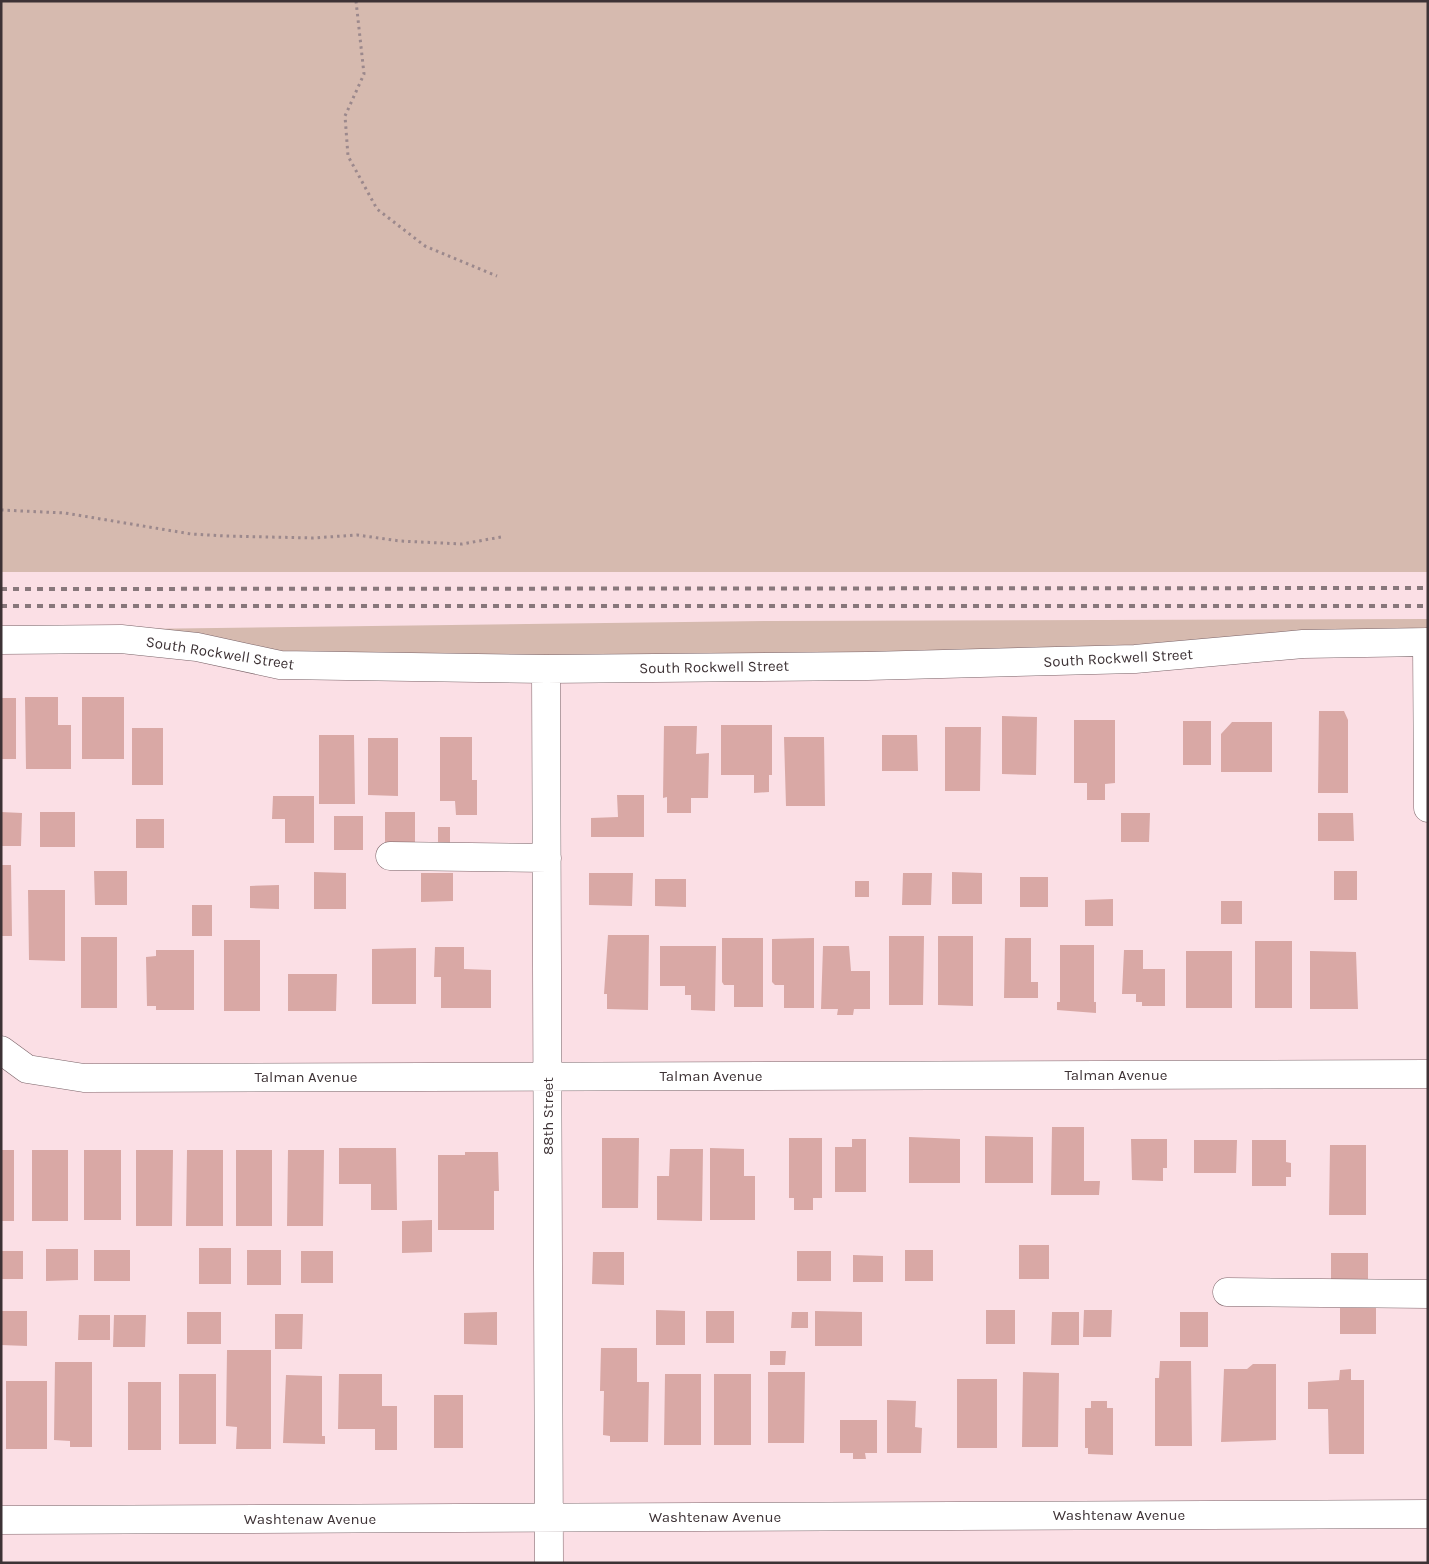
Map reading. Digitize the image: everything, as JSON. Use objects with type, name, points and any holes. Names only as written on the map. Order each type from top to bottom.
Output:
[{"type":"street","name":"South Rockwell Street","points":[[1,640],[122,639],[197,647],[280,665],[546,669],[868,666],[1135,659],[1303,644],[1428,642]]},
{"type":"street","points":[[1428,642],[1428,808]]},
{"type":"street","name":"88th Street","points":[[546,669],[549,1563]]},
{"type":"street","points":[[390,856],[547,858]]},
{"type":"street","name":"Talman Avenue","points":[[1,1050],[27,1069],[84,1078],[1428,1074]]},
{"type":"street","points":[[1227,1292],[1428,1294]]},
{"type":"street","name":"Washtenaw Avenue","points":[[1,1520],[1428,1514]]},
{"type":"path","points":[[356,1],[364,74],[345,116],[348,156],[377,209],[425,246],[497,276]]},
{"type":"path","points":[[1,510],[64,514],[191,534],[225,536],[313,538],[357,535],[400,542],[462,544],[501,537]]},
{"type":"shaded area","points":[[1,1],[1428,1],[1428,572],[1,572]]},
{"type":"shaded area","points":[[1428,619],[1428,633],[991,652],[658,654],[543,659],[276,654],[137,629],[770,621]]},
{"type":"building","points":[[25,697],[58,697],[58,725],[71,725],[71,769],[26,769]]},
{"type":"building","points":[[82,697],[124,697],[124,759],[82,759]]},
{"type":"building","points":[[1,698],[16,698],[16,759],[1,759]]},
{"type":"building","points":[[1319,711],[1344,711],[1348,720],[1348,793],[1318,793]]},
{"type":"building","points":[[1002,716],[1037,717],[1036,775],[1002,774]]},
{"type":"building","points":[[1074,720],[1115,720],[1115,783],[1105,784],[1105,800],[1087,800],[1087,783],[1074,783]]},
{"type":"building","points":[[1183,721],[1211,721],[1211,765],[1183,765]]},
{"type":"building","points":[[1232,722],[1272,722],[1272,772],[1221,772],[1221,734]]},
{"type":"building","points":[[721,725],[772,725],[772,775],[769,775],[769,792],[754,793],[754,775],[721,775]]},
{"type":"building","points":[[664,726],[697,726],[696,754],[709,753],[708,798],[691,798],[691,813],[667,813],[667,797],[663,798]]},
{"type":"building","points":[[945,727],[981,727],[980,791],[945,791]]},
{"type":"building","points":[[132,728],[163,728],[163,785],[132,785]]},
{"type":"building","points":[[319,735],[354,735],[355,804],[319,804]]},
{"type":"building","points":[[882,735],[917,735],[918,771],[882,771]]},
{"type":"building","points":[[440,737],[472,737],[472,780],[477,780],[477,815],[456,815],[455,801],[440,801]]},
{"type":"building","points":[[784,737],[824,737],[825,806],[786,806]]},
{"type":"building","points":[[368,738],[398,738],[398,796],[368,795]]},
{"type":"building","points":[[617,795],[644,795],[644,837],[591,837],[591,818],[618,817]]},
{"type":"building","points":[[273,796],[314,796],[314,843],[285,843],[285,819],[272,819]]},
{"type":"building","points":[[1,812],[22,813],[21,846],[1,846]]},
{"type":"building","points":[[40,812],[75,812],[75,847],[40,847]]},
{"type":"building","points":[[385,812],[415,812],[415,843],[385,843]]},
{"type":"building","points":[[1121,813],[1150,813],[1149,842],[1121,842]]},
{"type":"building","points":[[1318,813],[1353,813],[1354,841],[1318,841]]},
{"type":"building","points":[[334,816],[363,816],[363,850],[334,850]]},
{"type":"building","points":[[136,819],[164,819],[164,848],[136,848]]},
{"type":"building","points":[[438,827],[450,827],[450,844],[438,843]]},
{"type":"building","points":[[1,865],[11,865],[12,936],[1,936]]},
{"type":"building","points":[[94,871],[127,871],[127,905],[95,905]]},
{"type":"building","points":[[1334,871],[1357,871],[1357,900],[1334,900]]},
{"type":"building","points":[[314,872],[346,873],[346,909],[314,909]]},
{"type":"building","points":[[952,872],[982,873],[982,904],[952,904]]},
{"type":"building","points":[[421,873],[453,873],[453,901],[421,902]]},
{"type":"building","points":[[589,873],[633,873],[632,906],[589,905]]},
{"type":"building","points":[[903,873],[932,873],[931,905],[902,905]]},
{"type":"building","points":[[1020,877],[1048,877],[1048,907],[1020,907]]},
{"type":"building","points":[[655,879],[686,879],[686,907],[655,906]]},
{"type":"building","points":[[855,881],[869,881],[869,897],[855,897]]},
{"type":"building","points":[[279,885],[279,909],[250,908],[250,886]]},
{"type":"building","points":[[28,890],[65,890],[65,961],[29,960]]},
{"type":"building","points":[[1113,899],[1113,926],[1085,926],[1085,900]]},
{"type":"building","points":[[1221,901],[1242,901],[1242,924],[1221,924]]},
{"type":"building","points":[[192,905],[212,905],[212,936],[192,936]]},
{"type":"building","points":[[608,935],[649,935],[648,1010],[607,1009],[607,994],[604,994]]},
{"type":"building","points":[[889,936],[924,936],[923,1005],[889,1005]]},
{"type":"building","points":[[938,936],[973,936],[973,1006],[938,1005]]},
{"type":"building","points":[[81,937],[117,937],[117,1008],[81,1008]]},
{"type":"building","points":[[722,938],[763,938],[763,1007],[734,1007],[734,985],[724,985],[722,982]]},
{"type":"building","points":[[814,938],[814,1008],[784,1008],[784,985],[775,985],[772,982],[772,939]]},
{"type":"building","points":[[1005,938],[1031,938],[1031,982],[1038,982],[1038,998],[1004,998]]},
{"type":"building","points":[[224,940],[260,940],[260,1011],[224,1011]]},
{"type":"building","points":[[1255,941],[1292,941],[1292,1008],[1255,1008]]},
{"type":"building","points":[[1060,945],[1094,945],[1094,1002],[1096,1002],[1096,1013],[1057,1010],[1057,1002],[1060,1002]]},
{"type":"building","points":[[660,946],[716,946],[715,1011],[691,1010],[691,995],[685,995],[685,986],[660,986]]},
{"type":"building","points":[[823,946],[849,946],[851,971],[870,971],[870,1009],[854,1009],[853,1015],[837,1015],[838,1009],[821,1009]]},
{"type":"building","points":[[435,947],[464,947],[464,969],[491,970],[491,1008],[441,1008],[441,977],[434,977]]},
{"type":"building","points":[[416,948],[416,1004],[372,1004],[372,949]]},
{"type":"building","points":[[156,950],[194,950],[194,1010],[156,1010],[156,1006],[147,1006],[146,957],[156,956]]},
{"type":"building","points":[[1124,950],[1143,950],[1143,969],[1165,969],[1165,1006],[1142,1006],[1142,1002],[1136,1002],[1136,994],[1122,994]]},
{"type":"building","points":[[1186,951],[1232,951],[1232,1008],[1186,1008]]},
{"type":"building","points":[[1310,951],[1356,952],[1358,1009],[1310,1009]]},
{"type":"building","points":[[288,974],[337,974],[336,1011],[288,1011]]},
{"type":"building","points":[[1052,1127],[1084,1127],[1084,1181],[1100,1181],[1099,1195],[1051,1195]]},
{"type":"building","points":[[985,1136],[1033,1137],[1033,1183],[985,1183]]},
{"type":"building","points":[[909,1137],[960,1139],[960,1183],[909,1183]]},
{"type":"building","points":[[602,1138],[639,1138],[638,1208],[602,1208]]},
{"type":"building","points":[[789,1138],[822,1138],[822,1198],[813,1198],[813,1210],[794,1210],[794,1198],[789,1198]]},
{"type":"building","points":[[852,1139],[866,1139],[866,1192],[835,1192],[835,1147],[852,1147]]},
{"type":"building","points":[[1131,1139],[1167,1139],[1167,1168],[1163,1168],[1163,1181],[1132,1180]]},
{"type":"building","points":[[1194,1140],[1237,1140],[1236,1173],[1194,1173]]},
{"type":"building","points":[[1252,1140],[1286,1140],[1286,1162],[1291,1163],[1291,1177],[1286,1177],[1286,1186],[1252,1186]]},
{"type":"building","points":[[1330,1145],[1366,1145],[1366,1215],[1329,1215]]},
{"type":"building","points":[[339,1148],[396,1148],[397,1210],[371,1210],[371,1184],[339,1184]]},
{"type":"building","points":[[710,1148],[744,1149],[744,1176],[755,1176],[755,1220],[710,1220]]},
{"type":"building","points":[[670,1149],[703,1149],[702,1221],[657,1220],[657,1176],[669,1176]]},
{"type":"building","points":[[1,1150],[14,1150],[14,1221],[1,1221]]},
{"type":"building","points":[[32,1150],[68,1150],[68,1221],[32,1221]]},
{"type":"building","points":[[84,1150],[121,1150],[121,1220],[84,1220]]},
{"type":"building","points":[[136,1150],[173,1150],[172,1226],[136,1226]]},
{"type":"building","points":[[187,1150],[223,1150],[223,1226],[186,1226]]},
{"type":"building","points":[[236,1150],[272,1150],[272,1226],[236,1226]]},
{"type":"building","points":[[288,1150],[324,1150],[323,1226],[287,1226]]},
{"type":"building","points":[[465,1152],[498,1152],[499,1191],[494,1191],[494,1230],[438,1230],[438,1155],[465,1155]]},
{"type":"building","points":[[432,1220],[432,1252],[402,1253],[402,1221]]},
{"type":"building","points":[[1019,1245],[1049,1245],[1049,1279],[1019,1279]]},
{"type":"building","points":[[199,1248],[231,1248],[231,1284],[199,1284]]},
{"type":"building","points":[[46,1249],[78,1249],[78,1280],[46,1281]]},
{"type":"building","points":[[94,1250],[130,1250],[130,1281],[94,1281]]},
{"type":"building","points":[[247,1250],[281,1250],[281,1285],[247,1285]]},
{"type":"building","points":[[905,1250],[933,1250],[933,1281],[905,1281]]},
{"type":"building","points":[[1,1251],[23,1251],[23,1279],[1,1279]]},
{"type":"building","points":[[301,1251],[333,1251],[333,1283],[301,1283]]},
{"type":"building","points":[[797,1251],[831,1251],[831,1281],[797,1281]]},
{"type":"building","points":[[593,1252],[624,1252],[624,1285],[592,1284]]},
{"type":"building","points":[[1331,1253],[1368,1253],[1368,1282],[1331,1282]]},
{"type":"building","points":[[853,1255],[883,1256],[883,1282],[853,1282]]},
{"type":"building","points":[[1340,1308],[1376,1308],[1376,1334],[1340,1334]]},
{"type":"building","points":[[656,1310],[685,1311],[685,1345],[656,1345]]},
{"type":"building","points":[[986,1310],[1015,1310],[1015,1344],[986,1344]]},
{"type":"building","points":[[1084,1310],[1112,1310],[1111,1337],[1083,1337]]},
{"type":"building","points":[[1,1311],[27,1311],[27,1346],[1,1345]]},
{"type":"building","points":[[706,1311],[734,1311],[734,1343],[706,1343]]},
{"type":"building","points":[[815,1311],[862,1312],[862,1346],[815,1346]]},
{"type":"building","points":[[187,1312],[221,1312],[221,1344],[187,1344]]},
{"type":"building","points":[[497,1312],[497,1345],[464,1344],[464,1313]]},
{"type":"building","points":[[792,1312],[808,1312],[808,1328],[791,1328]]},
{"type":"building","points":[[1052,1312],[1079,1312],[1079,1345],[1051,1345]]},
{"type":"building","points":[[1180,1312],[1208,1312],[1208,1347],[1180,1347]]},
{"type":"building","points":[[275,1314],[303,1314],[302,1349],[275,1349]]},
{"type":"building","points":[[79,1315],[110,1315],[110,1340],[78,1340]]},
{"type":"building","points":[[114,1315],[146,1315],[145,1347],[113,1347]]},
{"type":"building","points":[[601,1348],[637,1348],[637,1382],[649,1382],[648,1442],[610,1442],[610,1436],[603,1435],[604,1391],[600,1391]]},
{"type":"building","points":[[227,1350],[271,1350],[271,1449],[236,1449],[237,1427],[226,1426]]},
{"type":"building","points":[[770,1351],[786,1351],[785,1365],[770,1365]]},
{"type":"building","points":[[1160,1361],[1191,1361],[1192,1446],[1155,1446],[1155,1378],[1159,1378]]},
{"type":"building","points":[[55,1362],[92,1362],[92,1447],[70,1447],[70,1441],[54,1440]]},
{"type":"building","points":[[1253,1364],[1276,1364],[1276,1440],[1221,1442],[1224,1369],[1247,1369]]},
{"type":"building","points":[[1351,1369],[1351,1380],[1364,1380],[1364,1454],[1329,1454],[1328,1409],[1308,1409],[1308,1382],[1339,1380],[1340,1370]]},
{"type":"building","points":[[768,1372],[805,1372],[804,1443],[768,1443]]},
{"type":"building","points":[[1023,1372],[1059,1373],[1058,1447],[1022,1447]]},
{"type":"building","points":[[179,1374],[216,1374],[216,1444],[179,1444]]},
{"type":"building","points":[[339,1374],[382,1374],[382,1406],[397,1406],[397,1450],[375,1450],[375,1429],[338,1429]]},
{"type":"building","points":[[665,1374],[701,1374],[701,1445],[664,1445]]},
{"type":"building","points":[[714,1374],[751,1374],[751,1445],[714,1445]]},
{"type":"building","points":[[286,1375],[322,1376],[322,1436],[325,1436],[325,1444],[283,1443]]},
{"type":"building","points":[[957,1379],[997,1379],[997,1448],[957,1448]]},
{"type":"building","points":[[6,1381],[47,1381],[47,1449],[6,1449]]},
{"type":"building","points":[[128,1382],[161,1382],[161,1450],[128,1450]]},
{"type":"building","points":[[434,1395],[463,1395],[463,1448],[434,1448]]},
{"type":"building","points":[[887,1400],[916,1401],[915,1427],[922,1428],[921,1453],[887,1453]]},
{"type":"building","points":[[1091,1401],[1107,1401],[1107,1408],[1113,1408],[1113,1455],[1088,1454],[1088,1448],[1085,1448],[1085,1408],[1091,1408]]},
{"type":"building","points":[[840,1420],[877,1420],[877,1453],[865,1453],[866,1459],[853,1459],[853,1453],[840,1453]]},
{"type":"railway","points":[[1,589],[1428,588]]},
{"type":"railway","points":[[1,606],[1428,606]]}]
